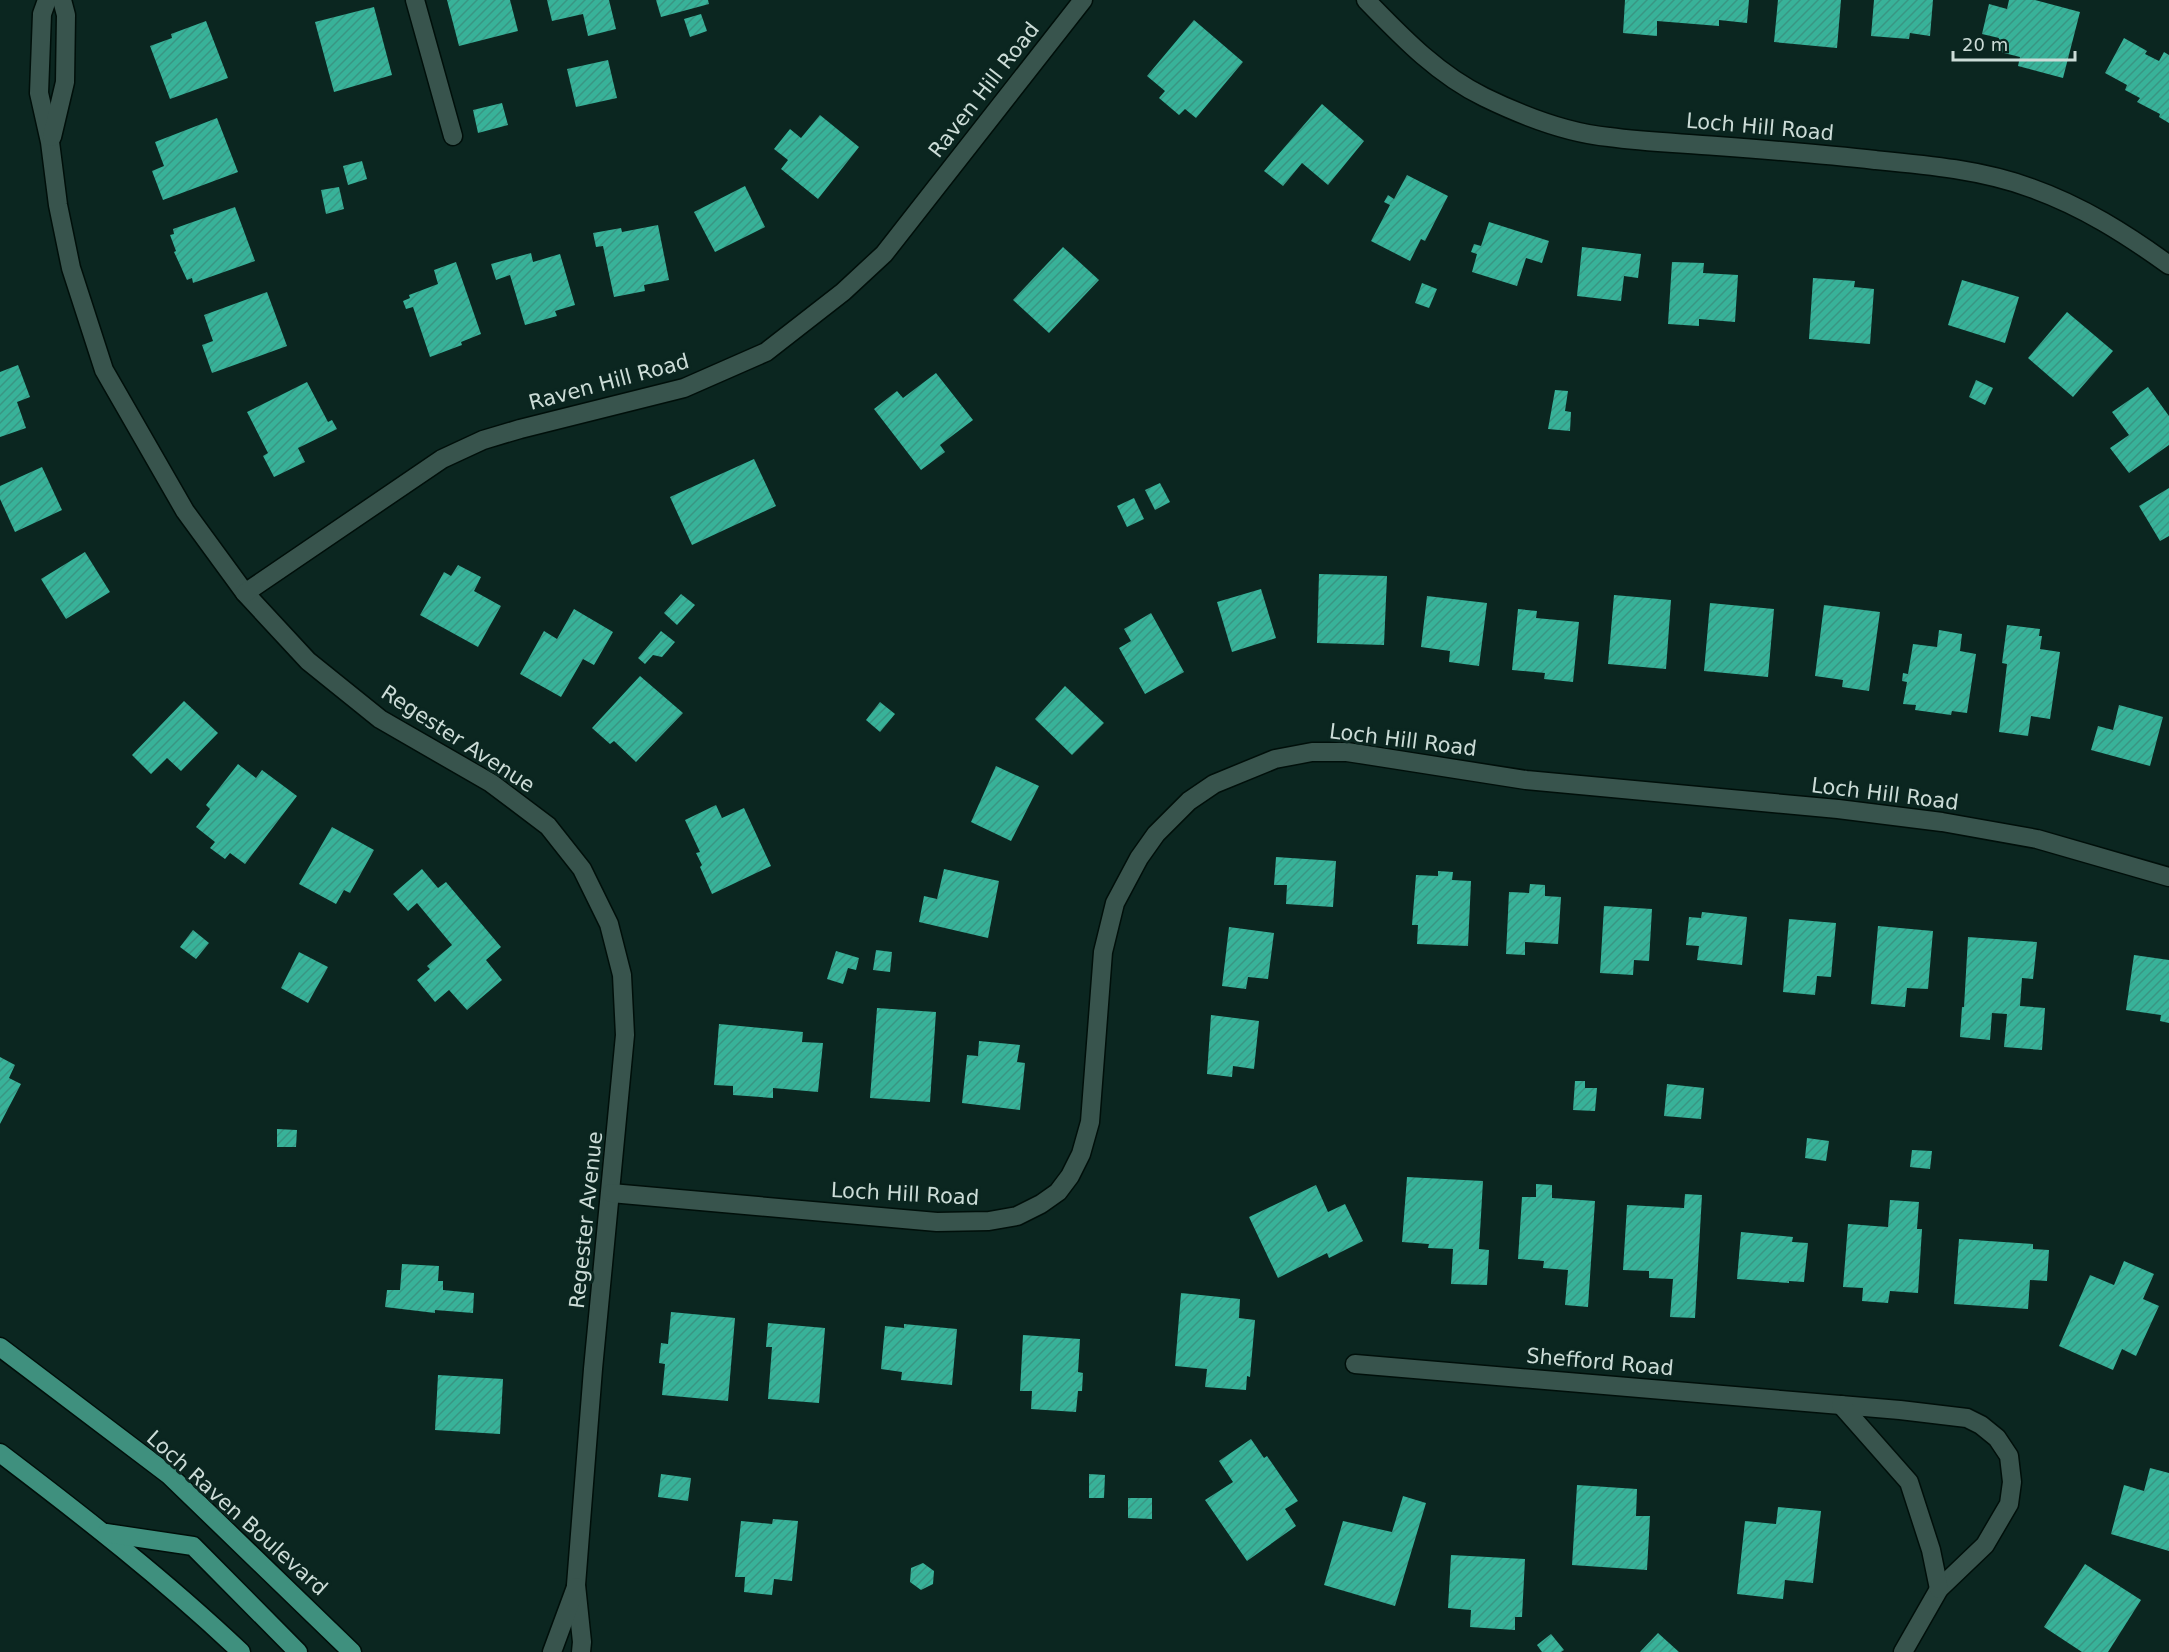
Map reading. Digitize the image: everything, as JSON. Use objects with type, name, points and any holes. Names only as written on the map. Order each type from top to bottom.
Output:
[{"type":"main road","name":"Loch Raven Boulevard","points":[[0,1347],[169,1476],[352,1652]]},
{"type":"main road","points":[[0,1453],[106,1533],[203,1616],[240,1652]]},
{"type":"main road","points":[[106,1533],[193,1546],[298,1652]]},
{"type":"street","name":"Regester Avenue","points":[[47,0],[42,14],[39,93],[50,142],[58,205],[71,268],[105,370],[185,511],[245,593],[308,661],[380,718],[491,783],[548,826],[582,869],[609,924],[622,975],[626,1035],[593,1370],[576,1585],[581,1652]]},
{"type":"street","name":"Regester Avenue","points":[[50,142],[65,82],[66,15],[62,0]]},
{"type":"street","points":[[415,0],[453,136]]},
{"type":"street","name":"Raven Hill Road","points":[[245,593],[442,459],[483,440],[684,388],[766,352],[843,292],[884,254],[1083,0]]},
{"type":"street","name":"Loch Hill Road","points":[[1366,0],[1407,43],[1445,74],[1520,113],[1568,130],[1608,137],[1932,165],[1978,173],[2031,187],[2074,206],[2117,228],[2169,265]]},
{"type":"street","name":"Loch Hill Road","points":[[611,1193],[937,1222],[989,1221],[1017,1216],[1041,1204],[1058,1192],[1070,1176],[1081,1154],[1090,1122],[1103,952],[1115,903],[1139,858],[1156,834],[1190,801],[1214,784],[1275,759],[1312,752],[1347,752],[1526,780],[1873,813],[1942,822],[2037,839],[2169,877]]},
{"type":"street","name":"Shefford Road","points":[[1355,1364],[1841,1404],[1967,1418],[1981,1425],[1997,1438],[2009,1456],[2012,1482],[2008,1504],[1985,1545],[1939,1589],[1903,1652]]},
{"type":"street","points":[[1841,1404],[1909,1482],[1931,1550],[1939,1589]]},
{"type":"street","name":"Regester Avenue","points":[[552,1652],[576,1585]]},
{"type":"building","points":[[447,0],[510,0],[518,31],[459,46]]},
{"type":"building","points":[[547,0],[609,0],[616,29],[588,36],[583,14],[552,21]]},
{"type":"building","points":[[656,0],[708,0],[709,4],[661,17]]},
{"type":"building","points":[[1625,0],[1749,0],[1747,23],[1719,20],[1719,26],[1657,21],[1657,36],[1623,33]]},
{"type":"building","points":[[1778,0],[1841,0],[1837,48],[1774,42]]},
{"type":"building","points":[[1874,0],[1933,0],[1930,36],[1910,33],[1909,39],[1871,36]]},
{"type":"building","points":[[2009,0],[2035,0],[2080,12],[2063,78],[2018,66],[2020,57],[1996,51],[1999,38],[1982,34],[1989,4],[2007,9]]},
{"type":"building","points":[[374,7],[392,75],[334,92],[315,22]]},
{"type":"building","points":[[701,14],[707,31],[690,37],[684,19]]},
{"type":"building","points":[[1194,20],[1243,62],[1196,118],[1185,109],[1179,115],[1159,98],[1165,91],[1147,76]]},
{"type":"building","points":[[206,21],[228,78],[170,99],[150,46],[172,38],[171,34]]},
{"type":"building","points":[[2124,38],[2147,51],[2145,54],[2159,61],[2164,52],[2169,55],[2169,123],[2159,117],[2160,114],[2137,102],[2140,98],[2125,90],[2127,85],[2105,73]]},
{"type":"building","points":[[608,60],[617,98],[576,107],[567,69]]},
{"type":"building","points":[[502,103],[508,125],[478,133],[473,110]]},
{"type":"building","points":[[1322,104],[1364,141],[1328,185],[1302,163],[1283,186],[1264,171]]},
{"type":"building","points":[[820,115],[859,147],[818,199],[781,169],[788,160],[774,149],[790,129],[801,138]]},
{"type":"building","points":[[217,118],[238,172],[163,200],[152,171],[164,166],[155,142]]},
{"type":"building","points":[[362,161],[367,179],[348,185],[343,166]]},
{"type":"building","points":[[1407,175],[1448,196],[1425,241],[1421,239],[1410,261],[1371,241],[1390,205],[1384,202],[1388,195],[1394,199]]},
{"type":"building","points":[[745,186],[765,227],[715,252],[694,212]]},
{"type":"building","points":[[339,187],[344,209],[326,214],[321,190]]},
{"type":"building","points":[[235,207],[255,261],[193,283],[192,278],[187,280],[174,252],[176,251],[170,235],[174,234],[173,229]]},
{"type":"building","points":[[1489,222],[1549,241],[1542,263],[1526,258],[1517,286],[1472,272],[1477,254],[1471,252],[1474,244],[1481,246]]},
{"type":"building","points":[[658,225],[669,280],[644,285],[645,291],[614,297],[603,246],[596,247],[593,233],[621,228],[622,232]]},
{"type":"building","points":[[1063,247],[1099,280],[1049,333],[1013,300]]},
{"type":"building","points":[[1582,247],[1641,254],[1638,278],[1624,276],[1621,301],[1577,296]]},
{"type":"building","points":[[531,253],[533,262],[560,254],[575,305],[555,311],[557,316],[525,325],[510,275],[496,280],[491,264]]},
{"type":"building","points":[[456,262],[481,334],[461,342],[462,345],[430,357],[413,307],[406,309],[403,301],[410,298],[409,295],[438,284],[434,270]]},
{"type":"building","points":[[1672,262],[1704,263],[1703,273],[1738,275],[1735,322],[1699,319],[1699,326],[1668,324]]},
{"type":"building","points":[[1813,278],[1855,281],[1854,287],[1874,289],[1870,344],[1809,339]]},
{"type":"building","points":[[1962,280],[2019,297],[2005,343],[1948,325]]},
{"type":"building","points":[[1422,283],[1437,289],[1429,308],[1415,303]]},
{"type":"building","points":[[267,292],[287,346],[212,373],[202,345],[213,341],[204,315]]},
{"type":"building","points":[[2067,312],[2113,351],[2073,397],[2028,358]]},
{"type":"building","points":[[18,365],[30,397],[17,402],[26,428],[0,437],[0,372]]},
{"type":"building","points":[[936,373],[973,420],[940,445],[945,452],[921,470],[874,409],[897,391],[903,398]]},
{"type":"building","points":[[1976,380],[1993,388],[1985,405],[1969,397]]},
{"type":"building","points":[[307,382],[328,422],[332,420],[337,429],[298,448],[305,462],[274,477],[263,456],[268,453],[247,412]]},
{"type":"building","points":[[2148,387],[2169,416],[2169,445],[2129,473],[2110,448],[2129,435],[2112,412]]},
{"type":"building","points":[[1555,390],[1568,391],[1565,411],[1571,412],[1570,431],[1548,429]]},
{"type":"building","points":[[754,459],[776,506],[692,545],[670,497]]},
{"type":"building","points":[[42,467],[62,510],[15,532],[0,499],[0,486]]},
{"type":"building","points":[[1160,483],[1170,502],[1155,510],[1145,490]]},
{"type":"building","points":[[2169,488],[2169,536],[2160,541],[2139,506]]},
{"type":"building","points":[[1134,498],[1144,519],[1127,527],[1117,506]]},
{"type":"building","points":[[85,552],[110,592],[66,619],[41,579]]},
{"type":"building","points":[[458,565],[481,577],[474,591],[501,606],[478,647],[420,615],[444,572],[451,576]]},
{"type":"building","points":[[1319,574],[1387,576],[1384,645],[1317,643]]},
{"type":"building","points":[[1261,589],[1276,638],[1232,652],[1217,602]]},
{"type":"building","points":[[681,594],[695,605],[677,625],[664,613]]},
{"type":"building","points":[[1614,595],[1671,600],[1666,669],[1608,664]]},
{"type":"building","points":[[1427,596],[1487,603],[1479,666],[1449,662],[1450,651],[1421,647]]},
{"type":"building","points":[[1710,603],[1774,609],[1768,677],[1704,671]]},
{"type":"building","points":[[1824,605],[1880,612],[1869,691],[1842,687],[1843,680],[1815,676]]},
{"type":"building","points":[[574,609],[613,632],[594,665],[583,659],[561,697],[520,674],[544,631],[557,639]]},
{"type":"building","points":[[1518,609],[1537,611],[1536,618],[1579,622],[1573,682],[1544,679],[1545,673],[1512,670]]},
{"type":"building","points":[[1151,613],[1184,672],[1145,694],[1119,648],[1131,641],[1124,629]]},
{"type":"building","points":[[2007,625],[2040,629],[2039,636],[2042,636],[2040,649],[2060,652],[2050,719],[2031,716],[2028,736],[1999,732],[2007,664],[2002,663]]},
{"type":"building","points":[[1939,630],[1962,634],[1960,651],[1976,654],[1967,713],[1952,711],[1951,715],[1915,710],[1916,705],[1903,704],[1907,682],[1902,681],[1903,673],[1908,674],[1913,644],[1937,647]]},
{"type":"building","points":[[661,631],[675,642],[662,657],[653,655],[645,664],[638,658]]},
{"type":"building","points":[[640,676],[683,713],[636,762],[614,741],[610,744],[592,728]]},
{"type":"building","points":[[1065,686],[1104,723],[1072,755],[1035,719]]},
{"type":"building","points":[[184,701],[218,733],[181,771],[167,758],[151,774],[132,755]]},
{"type":"building","points":[[880,702],[895,714],[880,732],[866,720]]},
{"type":"building","points":[[2119,705],[2163,717],[2150,766],[2091,750],[2098,726],[2113,730]]},
{"type":"building","points":[[238,764],[256,778],[262,770],[297,796],[245,864],[230,853],[225,859],[210,848],[215,842],[196,827],[210,809],[206,805]]},
{"type":"building","points":[[996,766],[1039,786],[1011,841],[971,822]]},
{"type":"building","points":[[716,805],[722,818],[744,808],[771,866],[712,894],[696,853],[700,852],[685,820]]},
{"type":"building","points":[[332,827],[374,850],[350,893],[344,890],[336,904],[299,884]]},
{"type":"building","points":[[1276,857],[1336,861],[1333,907],[1286,904],[1287,885],[1274,885]]},
{"type":"building","points":[[422,869],[438,888],[446,882],[501,947],[486,960],[502,980],[467,1010],[449,990],[435,1002],[417,980],[430,969],[427,966],[452,945],[417,903],[408,911],[393,894]]},
{"type":"building","points":[[944,869],[999,881],[988,938],[919,922],[924,896],[937,899]]},
{"type":"building","points":[[1438,871],[1453,872],[1452,880],[1471,881],[1468,946],[1417,944],[1418,925],[1412,925],[1416,875],[1438,876]]},
{"type":"building","points":[[1530,884],[1545,885],[1545,896],[1561,897],[1558,944],[1525,942],[1525,955],[1506,954],[1509,892],[1529,893]]},
{"type":"building","points":[[1604,906],[1652,909],[1649,961],[1634,960],[1633,975],[1600,973]]},
{"type":"building","points":[[1702,912],[1747,917],[1742,965],[1697,960],[1699,946],[1686,945],[1689,917],[1701,918]]},
{"type":"building","points":[[1789,919],[1836,923],[1831,977],[1817,976],[1815,995],[1783,992]]},
{"type":"building","points":[[1878,926],[1933,931],[1928,989],[1907,988],[1905,1007],[1871,1004]]},
{"type":"building","points":[[1229,927],[1274,933],[1268,979],[1248,977],[1246,989],[1222,986]]},
{"type":"building","points":[[193,930],[209,943],[196,959],[180,947]]},
{"type":"building","points":[[1968,937],[2037,942],[2033,979],[2022,978],[2020,1006],[2045,1008],[2042,1050],[2004,1047],[2007,1014],[1992,1013],[1990,1040],[1960,1037]]},
{"type":"building","points":[[876,950],[892,952],[890,972],[873,970]]},
{"type":"building","points":[[836,951],[859,958],[856,970],[848,968],[843,984],[827,979]]},
{"type":"building","points":[[299,952],[328,967],[308,1003],[281,988]]},
{"type":"building","points":[[2134,955],[2169,960],[2169,1023],[2160,1021],[2161,1015],[2126,1010]]},
{"type":"building","points":[[877,1008],[936,1012],[930,1102],[870,1098]]},
{"type":"building","points":[[1211,1015],[1259,1021],[1254,1069],[1233,1066],[1232,1077],[1207,1074]]},
{"type":"building","points":[[719,1024],[803,1032],[802,1042],[823,1043],[818,1092],[773,1088],[773,1098],[733,1095],[733,1086],[714,1085]]},
{"type":"building","points":[[979,1041],[1020,1045],[1017,1062],[1025,1063],[1020,1110],[962,1103],[967,1055],[978,1056]]},
{"type":"building","points":[[0,1057],[15,1065],[9,1078],[21,1084],[0,1124]]},
{"type":"building","points":[[1575,1081],[1585,1081],[1585,1088],[1597,1088],[1595,1111],[1573,1110]]},
{"type":"building","points":[[1667,1084],[1704,1088],[1701,1119],[1664,1116]]},
{"type":"building","points":[[277,1129],[297,1130],[296,1147],[277,1147]]},
{"type":"building","points":[[1807,1138],[1829,1141],[1826,1161],[1805,1158]]},
{"type":"building","points":[[1912,1150],[1932,1151],[1930,1169],[1910,1167]]},
{"type":"building","points":[[1407,1177],[1483,1181],[1479,1249],[1489,1250],[1487,1285],[1451,1284],[1453,1249],[1428,1248],[1429,1244],[1402,1242]]},
{"type":"building","points":[[1536,1184],[1552,1185],[1552,1198],[1595,1201],[1588,1307],[1565,1305],[1568,1270],[1543,1268],[1544,1261],[1518,1259],[1522,1197],[1536,1197]]},
{"type":"building","points":[[1316,1185],[1328,1212],[1345,1204],[1363,1241],[1329,1258],[1327,1253],[1278,1278],[1249,1217]]},
{"type":"building","points":[[1685,1194],[1702,1195],[1695,1318],[1670,1317],[1673,1279],[1649,1278],[1649,1271],[1623,1270],[1627,1205],[1684,1208]]},
{"type":"building","points":[[1890,1200],[1919,1202],[1917,1229],[1922,1229],[1918,1293],[1890,1291],[1888,1303],[1862,1301],[1863,1288],[1843,1287],[1848,1224],[1888,1227]]},
{"type":"building","points":[[1741,1232],[1793,1237],[1792,1242],[1808,1243],[1804,1282],[1737,1279]]},
{"type":"building","points":[[1959,1239],[2033,1244],[2033,1249],[2049,1250],[2047,1281],[2030,1280],[2028,1309],[1954,1304]]},
{"type":"building","points":[[2124,1261],[2154,1274],[2143,1299],[2159,1306],[2136,1356],[2122,1349],[2113,1370],[2059,1346],[2090,1275],[2114,1285]]},
{"type":"building","points":[[402,1264],[439,1266],[438,1281],[443,1281],[443,1290],[474,1293],[473,1313],[435,1310],[435,1313],[385,1307],[387,1290],[400,1290]]},
{"type":"building","points":[[1181,1293],[1240,1299],[1239,1318],[1255,1320],[1250,1377],[1247,1376],[1246,1390],[1205,1387],[1207,1369],[1175,1366]]},
{"type":"building","points":[[671,1312],[735,1318],[728,1401],[662,1395],[665,1364],[659,1363],[661,1343],[668,1344]]},
{"type":"building","points":[[768,1323],[825,1328],[819,1403],[768,1399],[772,1347],[766,1347]]},
{"type":"building","points":[[904,1324],[957,1329],[952,1385],[901,1380],[902,1372],[881,1369],[885,1326],[904,1328]]},
{"type":"building","points":[[1023,1335],[1080,1339],[1078,1372],[1083,1373],[1082,1391],[1078,1391],[1076,1412],[1031,1409],[1032,1391],[1020,1391]]},
{"type":"building","points":[[438,1375],[503,1379],[500,1434],[435,1430]]},
{"type":"building","points":[[1251,1439],[1264,1458],[1267,1456],[1298,1501],[1285,1509],[1296,1526],[1247,1561],[1205,1500],[1233,1482],[1219,1461]]},
{"type":"building","points":[[2150,1468],[2169,1473],[2169,1551],[2111,1534],[2124,1485],[2144,1491]]},
{"type":"building","points":[[661,1474],[691,1478],[688,1501],[658,1497]]},
{"type":"building","points":[[1089,1474],[1105,1475],[1104,1498],[1089,1498]]},
{"type":"building","points":[[1577,1485],[1637,1489],[1636,1516],[1650,1516],[1647,1570],[1572,1565]]},
{"type":"building","points":[[1403,1496],[1426,1503],[1395,1606],[1324,1585],[1343,1521],[1392,1532]]},
{"type":"building","points":[[1128,1498],[1152,1498],[1152,1519],[1128,1518]]},
{"type":"building","points":[[1778,1507],[1821,1511],[1813,1583],[1785,1580],[1783,1599],[1737,1594],[1745,1521],[1776,1524]]},
{"type":"building","points":[[773,1519],[798,1521],[792,1581],[774,1579],[772,1595],[744,1592],[745,1577],[735,1577],[741,1521],[772,1524]]},
{"type":"building","points":[[1451,1555],[1525,1559],[1522,1617],[1515,1617],[1515,1630],[1470,1627],[1471,1610],[1448,1608]]},
{"type":"building","points":[[923,1563],[934,1571],[933,1584],[921,1590],[910,1582],[911,1568]]},
{"type":"building","points":[[2085,1564],[2141,1600],[2108,1652],[2082,1652],[2044,1627]]},
{"type":"building","points":[[1658,1633],[1679,1652],[1640,1652]]},
{"type":"building","points":[[1551,1634],[1564,1650],[1542,1652],[1537,1645]]}]
